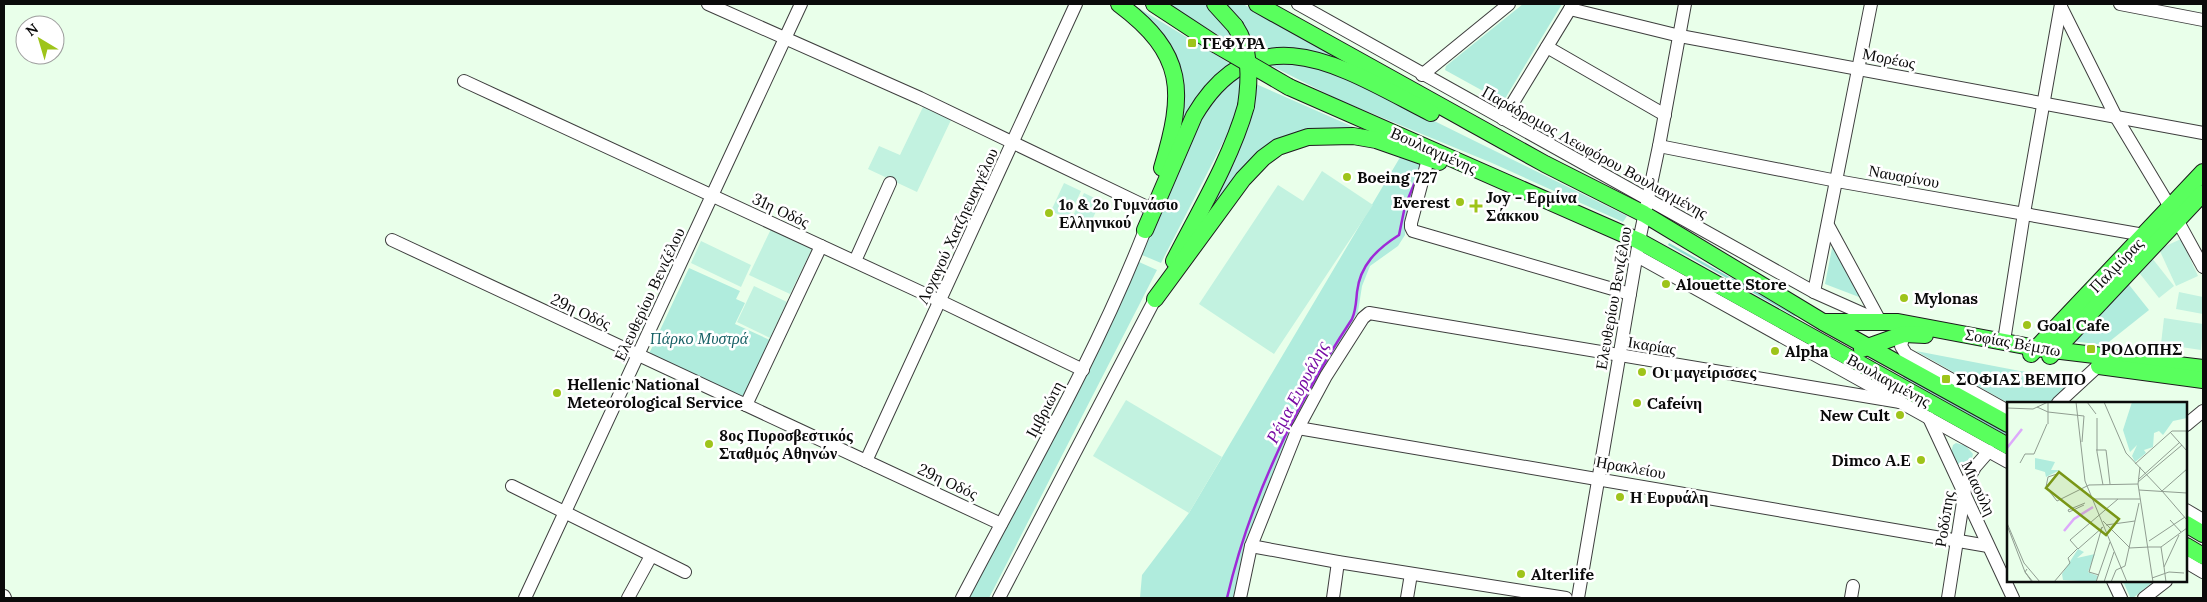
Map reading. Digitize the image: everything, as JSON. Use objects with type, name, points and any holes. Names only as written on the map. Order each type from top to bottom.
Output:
[{"type":"main road","points":[[1119,4],[1138,18],[1155,35],[1167,54],[1175,78],[1176,108],[1168,148],[1149,208],[1145,230]]},
{"type":"main road","name":"Βουλιαγμένης","points":[[1154,4],[1215,44],[1290,87],[1481,171],[1638,248],[1844,354],[2007,445]]},
{"type":"main road","points":[[1155,299],[1222,165],[1242,121],[1246,106],[1249,76],[1248,57],[1243,40],[1235,26],[1214,4]]},
{"type":"main road","name":"Βουλιαγμένης","points":[[1257,4],[1545,164],[1646,206],[1823,322],[1870,346],[2007,423]]},
{"type":"main road","points":[[1145,230],[1194,116],[1204,100],[1232,72],[1241,66],[1263,58],[1282,56],[1304,57],[1334,65],[1482,139],[1545,164]]},
{"type":"main road","points":[[1155,299],[1243,179],[1263,158],[1278,147],[1308,137],[1353,136],[1376,140],[1428,160],[1481,171]]},
{"type":"main road","name":"Παλμύρας","points":[[2042,354],[2174,214],[2203,172]]},
{"type":"main road","name":"Παλμύρας","points":[[2042,354],[2144,234],[2203,193]]},
{"type":"main road","name":"Σοφίας Βέμπω","points":[[1823,322],[1898,322],[2004,342],[2042,354],[2203,368]]},
{"type":"main road","name":"Σοφίας Βέμπω","points":[[1844,354],[1904,334],[1915,333],[2042,354],[2098,366],[2203,380]]},
{"type":"main road","points":[[2187,525],[2203,534]]},
{"type":"main road","points":[[2187,547],[2203,556]]},
{"type":"street","points":[[708,4],[1013,141],[1149,208]]},
{"type":"street","name":"Ελευθερίου Βενιζέλου","points":[[525,598],[801,4]]},
{"type":"street","name":"Λοχαγού Χατζηευαγγέλου","points":[[866,461],[1076,4]]},
{"type":"street","name":"Παράδρομος Λεωφόρου Βουλιαγμένης","points":[[1298,4],[1503,119],[1646,206],[1814,292],[1880,321]]},
{"type":"street","points":[[1422,75],[1509,4]]},
{"type":"street","name":"Ελευθερίου Βενιζέλου","points":[[1578,598],[1638,248],[1666,115],[1685,4]]},
{"type":"street","points":[[1814,292],[1829,226],[1871,4]]},
{"type":"street","points":[[2120,4],[2203,20]]},
{"type":"street","points":[[2004,342],[2024,213],[2061,5]]},
{"type":"street","points":[[2061,5],[2116,117],[2174,214],[2203,267]]},
{"type":"street","points":[[1503,119],[1571,6]]},
{"type":"street","name":"Μορέως","points":[[1571,6],[1680,36],[2203,133]]},
{"type":"street","points":[[1546,47],[1666,115]]},
{"type":"street","name":"31η Οδός","points":[[464,81],[940,301],[1083,370]]},
{"type":"street","name":"Ναυαρίνου","points":[[1660,146],[1837,181],[2144,234]]},
{"type":"street","points":[[1428,160],[1411,223],[1413,231],[1630,294]]},
{"type":"street","points":[[854,261],[890,183]]},
{"type":"street","points":[[1829,226],[1880,321]]},
{"type":"street","name":"Ιμβριώτη","points":[[962,598],[1083,370],[1121,290],[1145,230]]},
{"type":"street","name":"29η Οδός","points":[[392,240],[1001,524]]},
{"type":"street","points":[[746,405],[821,246]]},
{"type":"street","points":[[1638,248],[1655,266],[2007,461]]},
{"type":"street","points":[[1633,278],[1641,271],[1655,266]]},
{"type":"street","points":[[998,598],[1155,299]]},
{"type":"street","name":"Ικαρίας","points":[[1298,428],[1326,376],[1363,318],[1369,313],[1900,402]]},
{"type":"street","points":[[1904,334],[1901,346],[1906,354],[2007,409]]},
{"type":"street","points":[[2059,402],[2098,366]]},
{"type":"street","points":[[2187,425],[2203,411]]},
{"type":"street","name":"Μιαούλη","points":[[1929,418],[1988,546],[2005,571]]},
{"type":"street","points":[[1240,598],[1251,546],[1298,428]]},
{"type":"street","name":"Ηρακλείου","points":[[1298,428],[1988,546]]},
{"type":"street","points":[[1942,445],[1948,435],[1955,433]]},
{"type":"street","name":"Ροδόπης","points":[[1948,598],[1964,493],[1969,476],[1988,451]]},
{"type":"street","points":[[512,486],[685,572]]},
{"type":"street","points":[[2187,511],[2203,520]]},
{"type":"street","points":[[1251,546],[1338,562],[1566,598]]},
{"type":"street","points":[[628,598],[650,556]]},
{"type":"street","points":[[1333,598],[1338,562]]},
{"type":"street","points":[[2187,564],[2203,572]]},
{"type":"street","points":[[1407,598],[1411,574]]},
{"type":"street","name":"Μιαούλη","points":[[2008,582],[2013,598]]},
{"type":"street","points":[[2113,582],[2121,598]]},
{"type":"street","points":[[2144,598],[2165,582]]},
{"type":"green space","points":[[1132,4],[1234,66],[1171,160],[1183,101],[1147,19]]},
{"type":"green space","points":[[1167,4],[1206,4],[1215,12],[1238,47]]},
{"type":"green space","points":[[1221,4],[1243,4],[1397,89],[1341,64],[1254,57]]},
{"type":"green space","points":[[1523,4],[1562,4],[1503,102],[1445,70],[1446,66]]},
{"type":"green space","points":[[1280,60],[1337,73],[1627,216],[1623,222],[1492,163],[1337,99],[1266,63]]},
{"type":"green space","points":[[1242,70],[1236,117],[1161,263],[1142,255],[1201,113]]},
{"type":"green space","points":[[1256,84],[1358,129],[1335,128],[1295,133],[1194,232],[1241,145],[1250,123]]},
{"type":"green space","points":[[923,107],[951,120],[917,192],[868,169],[879,146],[900,155]]},
{"type":"green space","points":[[1402,154],[1420,163],[1405,220],[1405,235],[1398,246],[1370,266],[1362,286],[1358,312],[1314,386],[1293,429],[1271,479],[1249,538],[1235,598],[1140,598],[1142,575],[1189,513]]},
{"type":"green space","points":[[1322,171],[1373,205],[1274,354],[1199,304],[1278,185],[1303,201]]},
{"type":"green space","points":[[1064,183],[1081,191],[1068,219],[1051,211]]},
{"type":"green space","points":[[1084,193],[1101,201],[1088,228],[1071,220]]},
{"type":"green space","points":[[771,229],[812,249],[790,294],[749,275]]},
{"type":"green space","points":[[2181,239],[2198,276],[2176,286],[2159,249]]},
{"type":"green space","points":[[701,241],[751,265],[741,287],[691,263]]},
{"type":"green space","points":[[1833,243],[1860,294],[1859,297],[1825,284]]},
{"type":"green space","points":[[2152,258],[2174,286],[2159,298],[2137,270]]},
{"type":"green space","points":[[1139,262],[1157,270],[989,598],[969,598],[1098,351]]},
{"type":"green space","name":"Πάρκο Μυστρά","points":[[689,268],[740,291],[736,299],[745,303],[735,324],[772,341],[744,401],[648,356]]},
{"type":"green space","points":[[2126,281],[2149,310],[2105,345],[2071,341]]},
{"type":"green space","points":[[754,286],[787,302],[770,338],[737,322]]},
{"type":"green space","points":[[2179,292],[2203,297],[2203,314],[2176,309]]},
{"type":"green space","points":[[2164,318],[2203,324],[2201,350],[2161,344]]},
{"type":"green space","points":[[1916,351],[2020,371],[2082,378],[2050,402],[2007,402]]},
{"type":"green space","points":[[1126,400],[1222,457],[1189,513],[1093,456]]},
{"type":"green space","points":[[1956,443],[1966,446],[1973,454],[1972,458],[1962,466],[1957,463],[1952,454],[1953,445]]},
{"type":"green space","points":[[2123,582],[2153,582],[2133,598],[2130,597]]},
{"type":"shaded area","points":[[1669,243],[1801,317],[1794,316],[1668,245]]},
{"type":"shaded area","points":[[1906,372],[2007,429],[2007,435],[1903,377]]},
{"type":"waterway","name":"Ρέμα Ευρυάλης","points":[[1227,598],[1248,525],[1277,453],[1331,351],[1352,319],[1359,282],[1366,266],[1377,252],[1399,235],[1405,206],[1415,182]]},
{"type":"place","name":"ΓΕΦΥΡΑ","points":[[1192,43]]},
{"type":"place","name":"Boeing 727","points":[[1347,177]]},
{"type":"place","name":"Everest","points":[[1460,202]]},
{"type":"place","name":"Joy - Ερμίνα Σάκκου","points":[[1476,206]]},
{"type":"place","name":"1ο & 2ο Γυμνάσιο Ελληνικού","points":[[1049,213]]},
{"type":"place","name":"Alouette Store","points":[[1666,284]]},
{"type":"place","name":"Mylonas","points":[[1904,298]]},
{"type":"place","name":"Goal Cafe","points":[[2027,325]]},
{"type":"place","name":"ΡΟΔΟΠΗΣ","points":[[2091,349]]},
{"type":"place","name":"Alpha","points":[[1775,351]]},
{"type":"place","name":"Οι μαγείρισσες","points":[[1642,372]]},
{"type":"place","name":"ΣΟΦΙΑΣ ΒΕΜΠΟ","points":[[1946,379]]},
{"type":"place","name":"Hellenic National Meteorological Service","points":[[557,393]]},
{"type":"place","name":"Cafeίνη","points":[[1637,403]]},
{"type":"place","name":"New Cult","points":[[1900,415]]},
{"type":"place","name":"8ος Πυροσβεστικός Σταθμός Αθηνών","points":[[709,444]]},
{"type":"place","name":"Dimco Α.Ε","points":[[1921,460]]},
{"type":"place","name":"Η Ευρυάλη","points":[[1620,497]]},
{"type":"place","name":"Alterlife","points":[[1521,574]]}]
